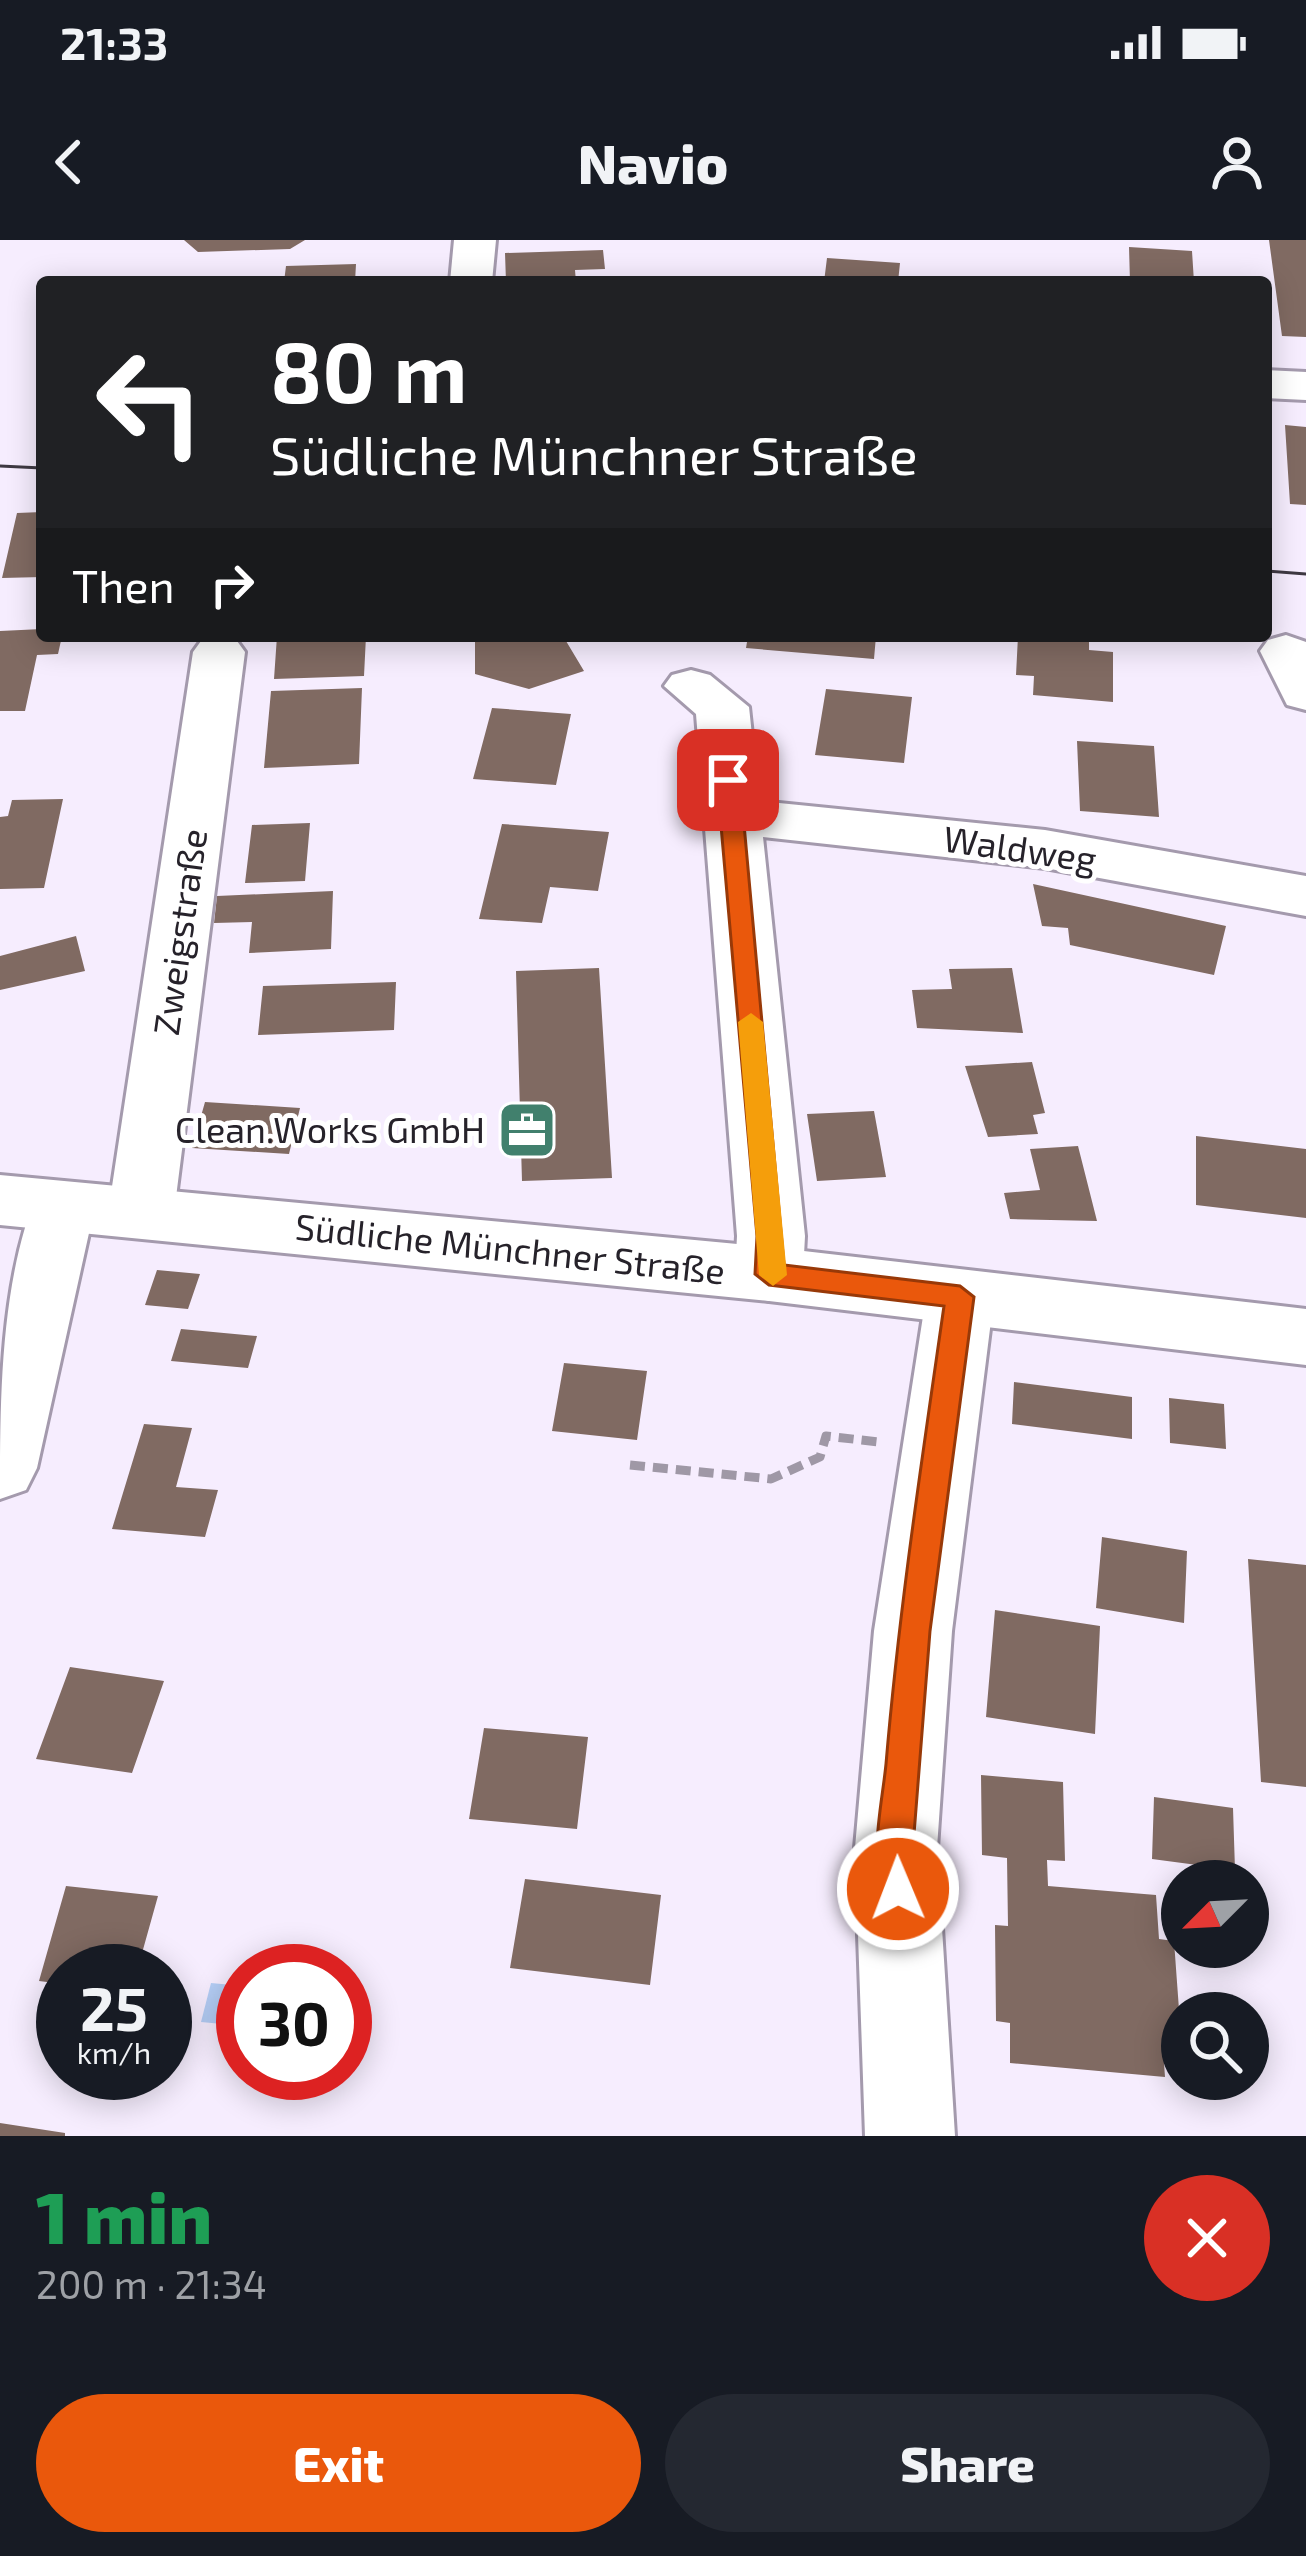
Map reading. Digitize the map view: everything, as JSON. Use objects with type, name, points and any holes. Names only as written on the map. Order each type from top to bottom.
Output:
[{"type":"street","points":[[472,276],[475,240]]},
{"type":"street","points":[[1272,384],[1306,386]]},
{"type":"street","name":"Zweigstraße","points":[[141,1213],[218,652]]},
{"type":"street","points":[[691,686],[722,707],[771,1236],[769,1274]]},
{"type":"street","name":"Waldweg","points":[[732,816],[1045,849],[1306,896]]},
{"type":"street","points":[[0,1468],[31,1203]]},
{"type":"street","name":"Südliche Münchner Straße","points":[[31,1203],[769,1274],[1306,1337]]},
{"type":"street","points":[[910,2136],[896,1847],[914,1631],[960,1297]]},
{"type":"path","points":[[630,1466],[771,1479],[820,1456],[826,1436],[940,1450]]},
{"type":"water","points":[[211,1983],[216,1983],[216,2023],[201,2022]]},
{"type":"building","points":[[184,240],[305,240],[290,249],[198,252]]},
{"type":"building","points":[[1269,240],[1306,240],[1306,337],[1282,336]]},
{"type":"building","points":[[1129,247],[1192,251],[1194,276],[1130,276]]},
{"type":"building","points":[[603,250],[605,269],[575,270],[576,276],[506,276],[505,253]]},
{"type":"building","points":[[827,258],[900,263],[899,276],[825,276]]},
{"type":"building","points":[[356,264],[355,276],[285,276],[286,266]]},
{"type":"building","points":[[1285,425],[1306,427],[1306,505],[1290,504]]},
{"type":"building","points":[[36,512],[36,577],[2,578],[17,513]]},
{"type":"building","points":[[36,629],[36,642],[61,642],[58,654],[37,655],[25,711],[0,711],[0,631]]},
{"type":"building","points":[[277,642],[366,642],[364,676],[274,679]]},
{"type":"building","points":[[475,642],[567,642],[584,671],[529,689],[475,674]]},
{"type":"building","points":[[747,642],[875,642],[874,659],[746,648]]},
{"type":"building","points":[[1018,642],[1089,642],[1089,650],[1113,652],[1113,702],[1033,695],[1034,676],[1016,675]]},
{"type":"building","points":[[362,688],[359,764],[264,768],[271,691]]},
{"type":"building","points":[[826,689],[912,697],[904,763],[815,755]]},
{"type":"building","points":[[492,708],[571,714],[556,785],[473,779]]},
{"type":"building","points":[[1077,741],[1154,746],[1159,817],[1080,811]]},
{"type":"building","points":[[63,799],[44,888],[0,889],[0,817],[8,816],[12,800]]},
{"type":"building","points":[[310,823],[305,881],[245,883],[252,825]]},
{"type":"building","points":[[502,824],[609,832],[598,891],[550,887],[542,923],[479,919]]},
{"type":"building","points":[[1033,884],[1226,926],[1214,975],[1070,945],[1068,928],[1042,926]]},
{"type":"building","points":[[333,891],[331,949],[249,953],[252,922],[214,923],[217,896]]},
{"type":"building","points":[[76,936],[85,971],[0,990],[0,956]]},
{"type":"building","points":[[599,968],[612,1178],[522,1181],[516,971]]},
{"type":"building","points":[[1012,968],[1023,1033],[917,1028],[912,990],[952,989],[949,969]]},
{"type":"building","points":[[396,982],[394,1030],[258,1035],[263,986]]},
{"type":"building","points":[[1032,1062],[1045,1113],[1033,1115],[1038,1134],[988,1137],[965,1066]]},
{"type":"building","points":[[205,1102],[300,1108],[289,1154],[192,1148]]},
{"type":"building","points":[[874,1111],[886,1177],[817,1181],[807,1114]]},
{"type":"building","points":[[1196,1136],[1306,1149],[1306,1218],[1196,1205]]},
{"type":"building","points":[[1078,1146],[1097,1221],[1010,1219],[1004,1193],[1040,1190],[1030,1149]]},
{"type":"building","points":[[157,1270],[200,1274],[188,1309],[145,1305]]},
{"type":"building","points":[[181,1329],[257,1336],[248,1368],[171,1361]]},
{"type":"building","points":[[564,1363],[647,1371],[637,1440],[552,1431]]},
{"type":"building","points":[[1014,1382],[1132,1397],[1132,1439],[1012,1424]]},
{"type":"building","points":[[1169,1398],[1224,1404],[1226,1449],[1170,1443]]},
{"type":"building","points":[[144,1424],[192,1428],[176,1487],[218,1490],[205,1537],[112,1529]]},
{"type":"building","points":[[1102,1537],[1187,1551],[1184,1623],[1096,1608]]},
{"type":"building","points":[[1248,1559],[1306,1565],[1306,1787],[1261,1782]]},
{"type":"building","points":[[995,1610],[1100,1626],[1095,1734],[986,1717]]},
{"type":"building","points":[[70,1667],[164,1681],[132,1773],[36,1759]]},
{"type":"building","points":[[484,1728],[588,1737],[577,1829],[469,1819]]},
{"type":"building","points":[[981,1775],[1063,1782],[1065,1861],[1047,1860],[1048,1886],[1156,1895],[1161,1968],[1176,1968],[1178,1992],[1161,1992],[1161,2077],[1010,2063],[1010,2023],[996,2021],[995,1925],[1008,1926],[1007,1858],[982,1855]]},
{"type":"building","points":[[1154,1797],[1233,1808],[1235,1860],[1152,1859]]},
{"type":"building","points":[[525,1879],[661,1895],[650,1985],[510,1968]]},
{"type":"building","points":[[66,1886],[158,1896],[145,1944],[50,1944]]},
{"type":"building","points":[[0,2123],[65,2133],[65,2136],[0,2136]]},
{"type":"tram line","points":[[0,466],[36,468]]},
{"type":"tram line","points":[[1272,571],[1306,574]]},
{"type":"slow traffic","points":[[751,1022],[771,1236],[769,1274],[773,1275]]},
{"type":"place","name":"Clean.Works GmbH","points":[[527,1130]]},
{"type":"route","points":[[728,780],[771,1236],[769,1274],[960,1297],[914,1631],[896,1847],[898,1889]]}]
